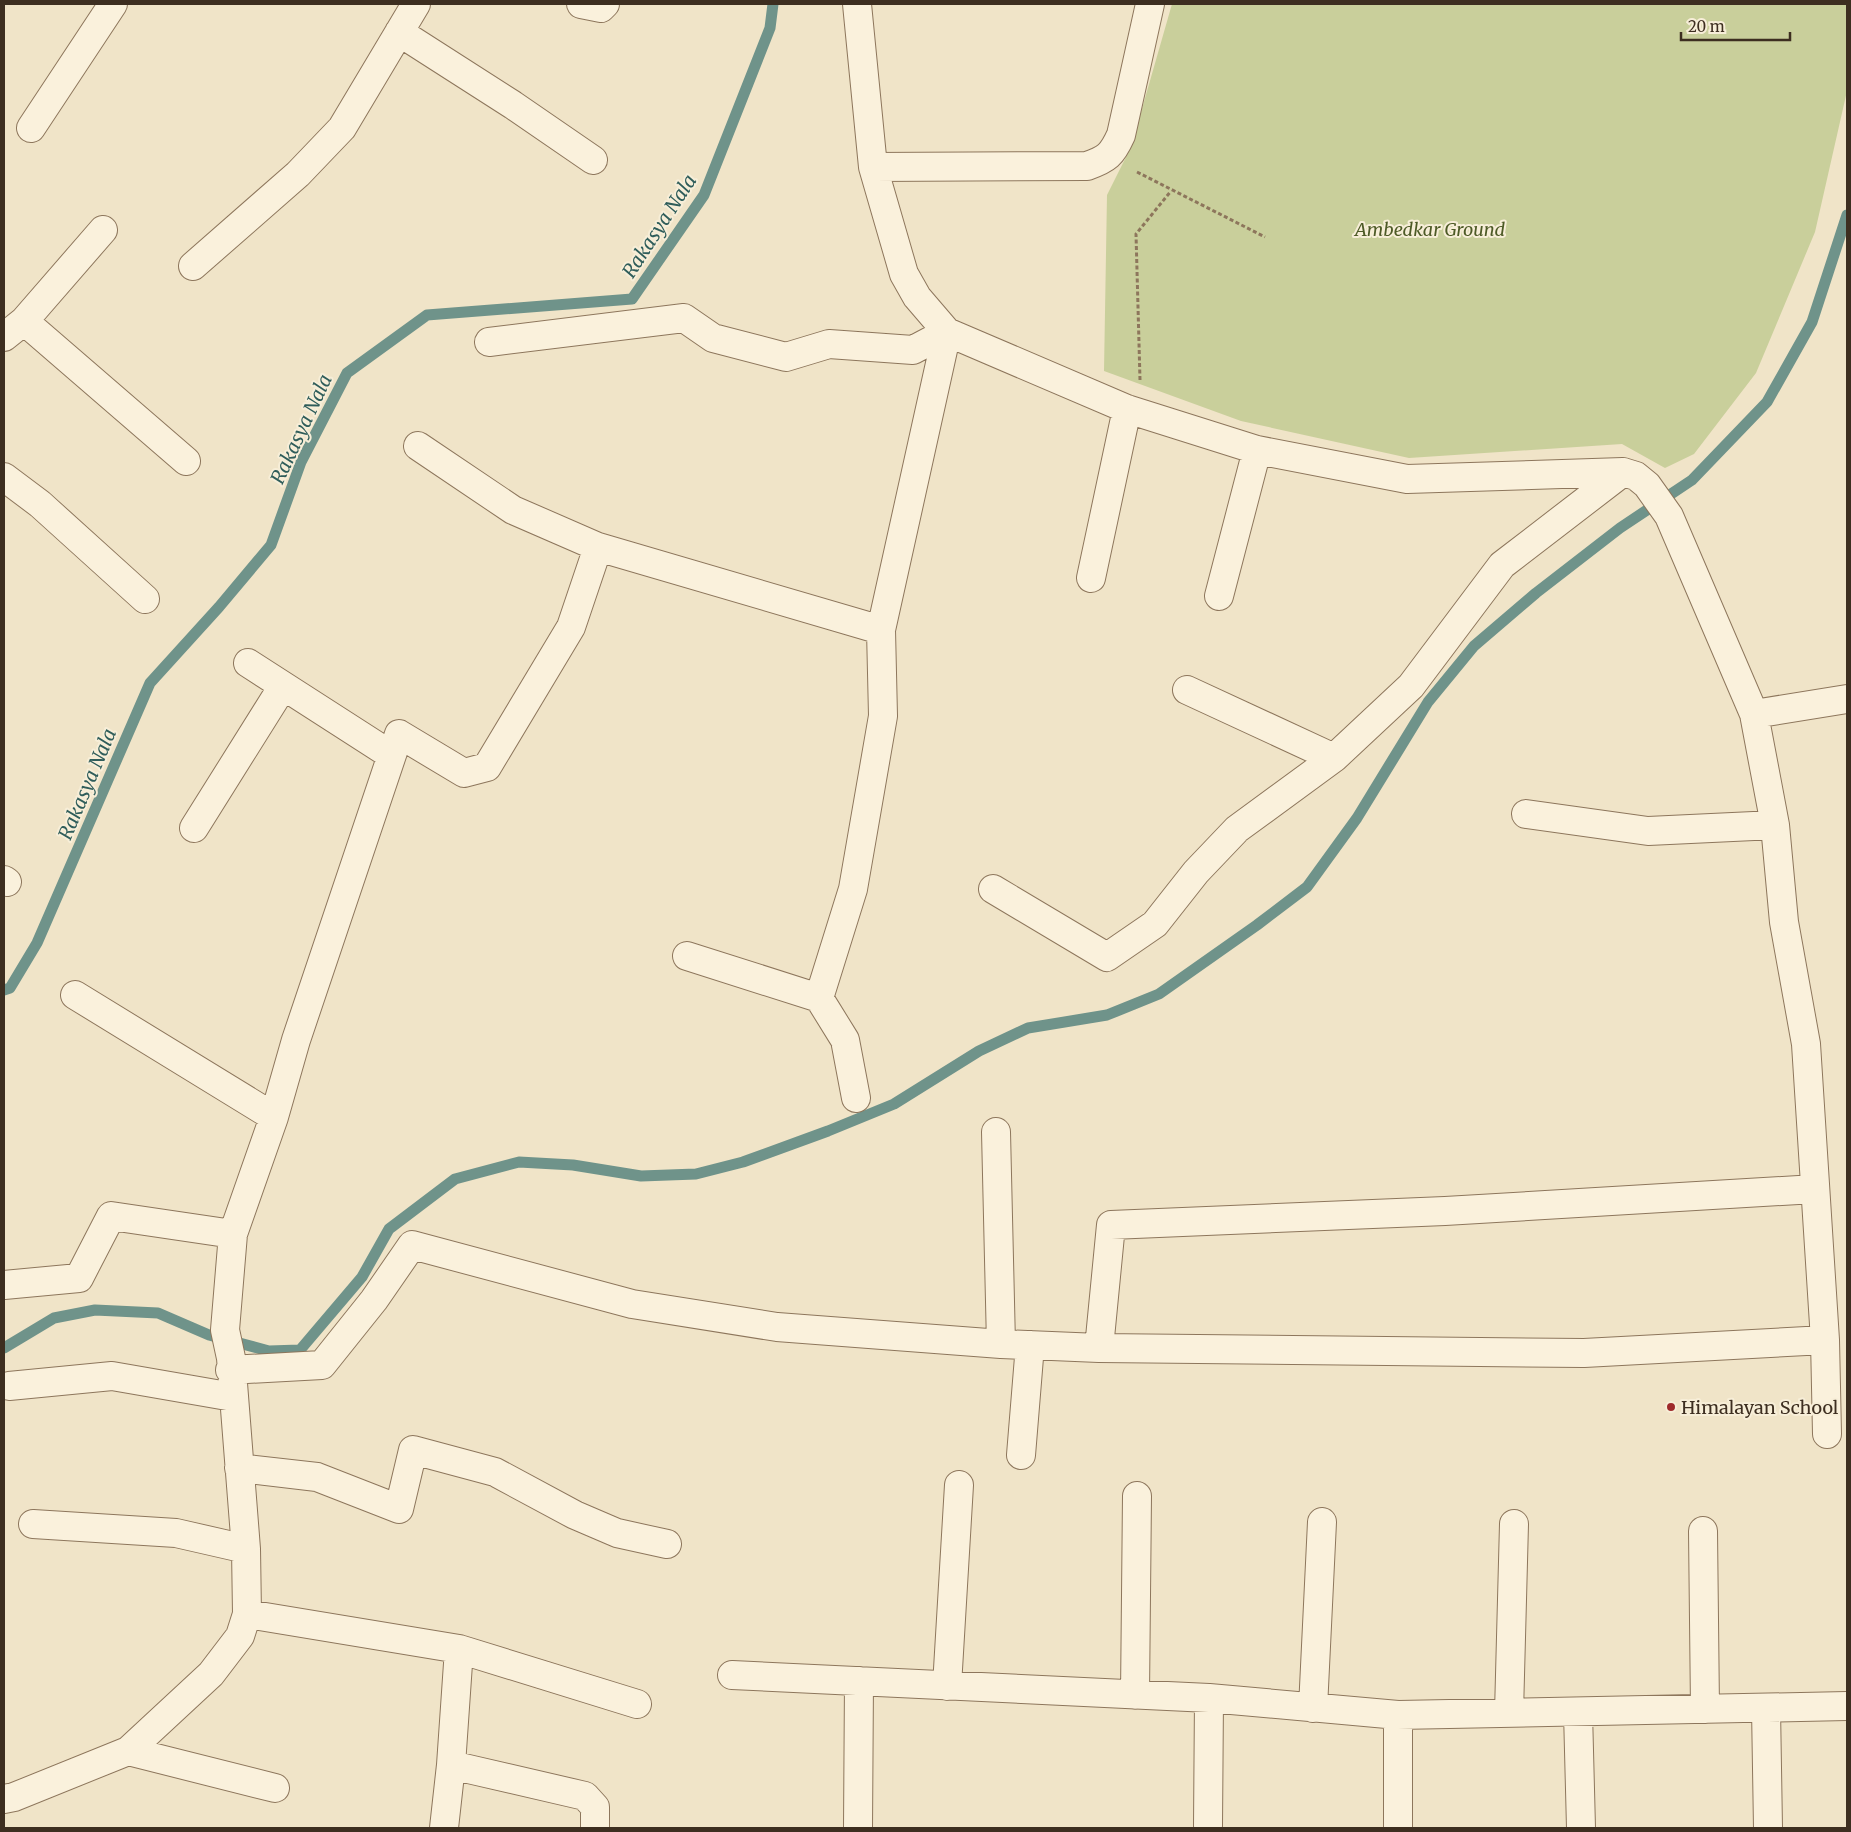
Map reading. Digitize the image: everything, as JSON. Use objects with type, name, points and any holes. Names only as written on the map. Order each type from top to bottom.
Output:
[{"type":"street","points":[[31,128],[113,4]]},
{"type":"street","points":[[193,266],[298,174],[342,128],[416,4]]},
{"type":"street","points":[[582,4],[600,8],[605,4]]},
{"type":"street","points":[[857,4],[873,167],[904,274],[917,297],[947,332],[1134,411],[1257,450],[1407,479],[1623,472],[1636,476],[1648,486],[1669,516],[1754,714],[1776,825],[1784,922],[1806,1044],[1825,1340],[1827,1434]]},
{"type":"street","points":[[873,167],[1087,166],[1104,160],[1114,151],[1121,135],[1150,4]]},
{"type":"street","points":[[398,32],[593,160]]},
{"type":"street","points":[[103,230],[14,329],[186,462]]},
{"type":"street","points":[[490,342],[684,318],[713,338],[786,357],[829,344],[913,350],[947,332]]},
{"type":"street","points":[[819,998],[853,889],[883,716],[881,630],[947,332]]},
{"type":"street","points":[[1091,578],[1134,411]]},
{"type":"street","points":[[418,446],[512,510],[598,547],[881,630]]},
{"type":"street","points":[[1219,596],[1257,450]]},
{"type":"street","points":[[993,889],[1107,957],[1155,924],[1196,872],[1237,829],[1334,758],[1411,686],[1502,566],[1623,472]]},
{"type":"street","points":[[4,476],[40,504],[145,599]]},
{"type":"street","points":[[4,1799],[14,1797],[128,1751],[211,1674],[240,1636],[247,1614],[246,1549],[230,1364],[225,1330],[233,1234],[274,1117],[296,1040],[399,734],[464,772],[487,767],[571,627],[598,547]]},
{"type":"street","points":[[248,663],[391,755]]},
{"type":"street","points":[[194,828],[282,686]]},
{"type":"street","points":[[1187,690],[1334,758]]},
{"type":"street","points":[[1754,714],[1847,699]]},
{"type":"street","points":[[1526,814],[1648,831],[1776,825]]},
{"type":"street","points":[[687,956],[819,998],[845,1040],[856,1098]]},
{"type":"street","points":[[75,995],[274,1117]]},
{"type":"street","points":[[996,1132],[1001,1344]]},
{"type":"street","points":[[1099,1348],[1111,1224],[1445,1211],[1814,1189]]},
{"type":"street","points":[[4,1285],[79,1278],[111,1216],[233,1234]]},
{"type":"street","points":[[230,1364],[322,1365],[374,1300],[412,1245],[642,1306],[777,1327],[1001,1344],[1099,1348],[1584,1353],[1825,1340]]},
{"type":"street","points":[[1021,1455],[1030,1345]]},
{"type":"street","points":[[9,1386],[112,1376],[233,1397]]},
{"type":"street","points":[[239,1468],[317,1477],[399,1509],[413,1450],[495,1472],[574,1516],[617,1533],[667,1544]]},
{"type":"street","points":[[947,1686],[959,1485]]},
{"type":"street","points":[[1135,1695],[1137,1496]]},
{"type":"street","points":[[1313,1708],[1322,1522]]},
{"type":"street","points":[[33,1524],[176,1534],[246,1549]]},
{"type":"street","points":[[1509,1713],[1514,1524]]},
{"type":"street","points":[[1704,1531],[1706,1709]]},
{"type":"street","points":[[247,1614],[459,1648],[637,1704]]},
{"type":"street","points":[[444,1828],[459,1648]]},
{"type":"street","points":[[732,1675],[1209,1698],[1398,1716],[1847,1706]]},
{"type":"street","points":[[858,1828],[859,1681]]},
{"type":"street","points":[[1208,1826],[1209,1698]]},
{"type":"street","points":[[1766,1708],[1768,1828]]},
{"type":"street","points":[[1578,1712],[1581,1828]]},
{"type":"street","points":[[1398,1716],[1398,1828]]},
{"type":"street","points":[[128,1751],[275,1788]]},
{"type":"street","points":[[450,1765],[585,1796],[595,1807],[595,1828]]},
{"type":"path","points":[[1108,156],[1172,191],[1265,237]]},
{"type":"path","points":[[1134,411],[1136,234],[1172,191]]},
{"type":"green space","name":"Ambedkar Ground","points":[[1172,4],[1847,4],[1847,91],[1815,232],[1756,373],[1694,454],[1665,468],[1622,444],[1409,458],[1241,421],[1104,371],[1107,195],[1131,147]]},
{"type":"waterway","name":"Rakasya Nala","points":[[4,990],[10,988],[37,943],[150,683],[219,607],[271,545],[301,462],[347,373],[427,315],[632,299],[704,195],[770,28],[773,4]]},
{"type":"waterway","points":[[4,1348],[54,1318],[95,1310],[158,1313],[209,1335],[269,1351],[300,1350],[362,1277],[389,1229],[455,1179],[519,1162],[573,1165],[641,1176],[696,1174],[743,1162],[828,1131],[894,1104],[979,1051],[1028,1028],[1107,1015],[1159,994],[1257,925],[1307,887],[1357,818],[1428,702],[1474,646],[1536,593],[1620,528],[1692,480],[1767,402],[1812,322],[1847,215]]},
{"type":"place","name":"Himalayan School","points":[[1671,1407]]}]
